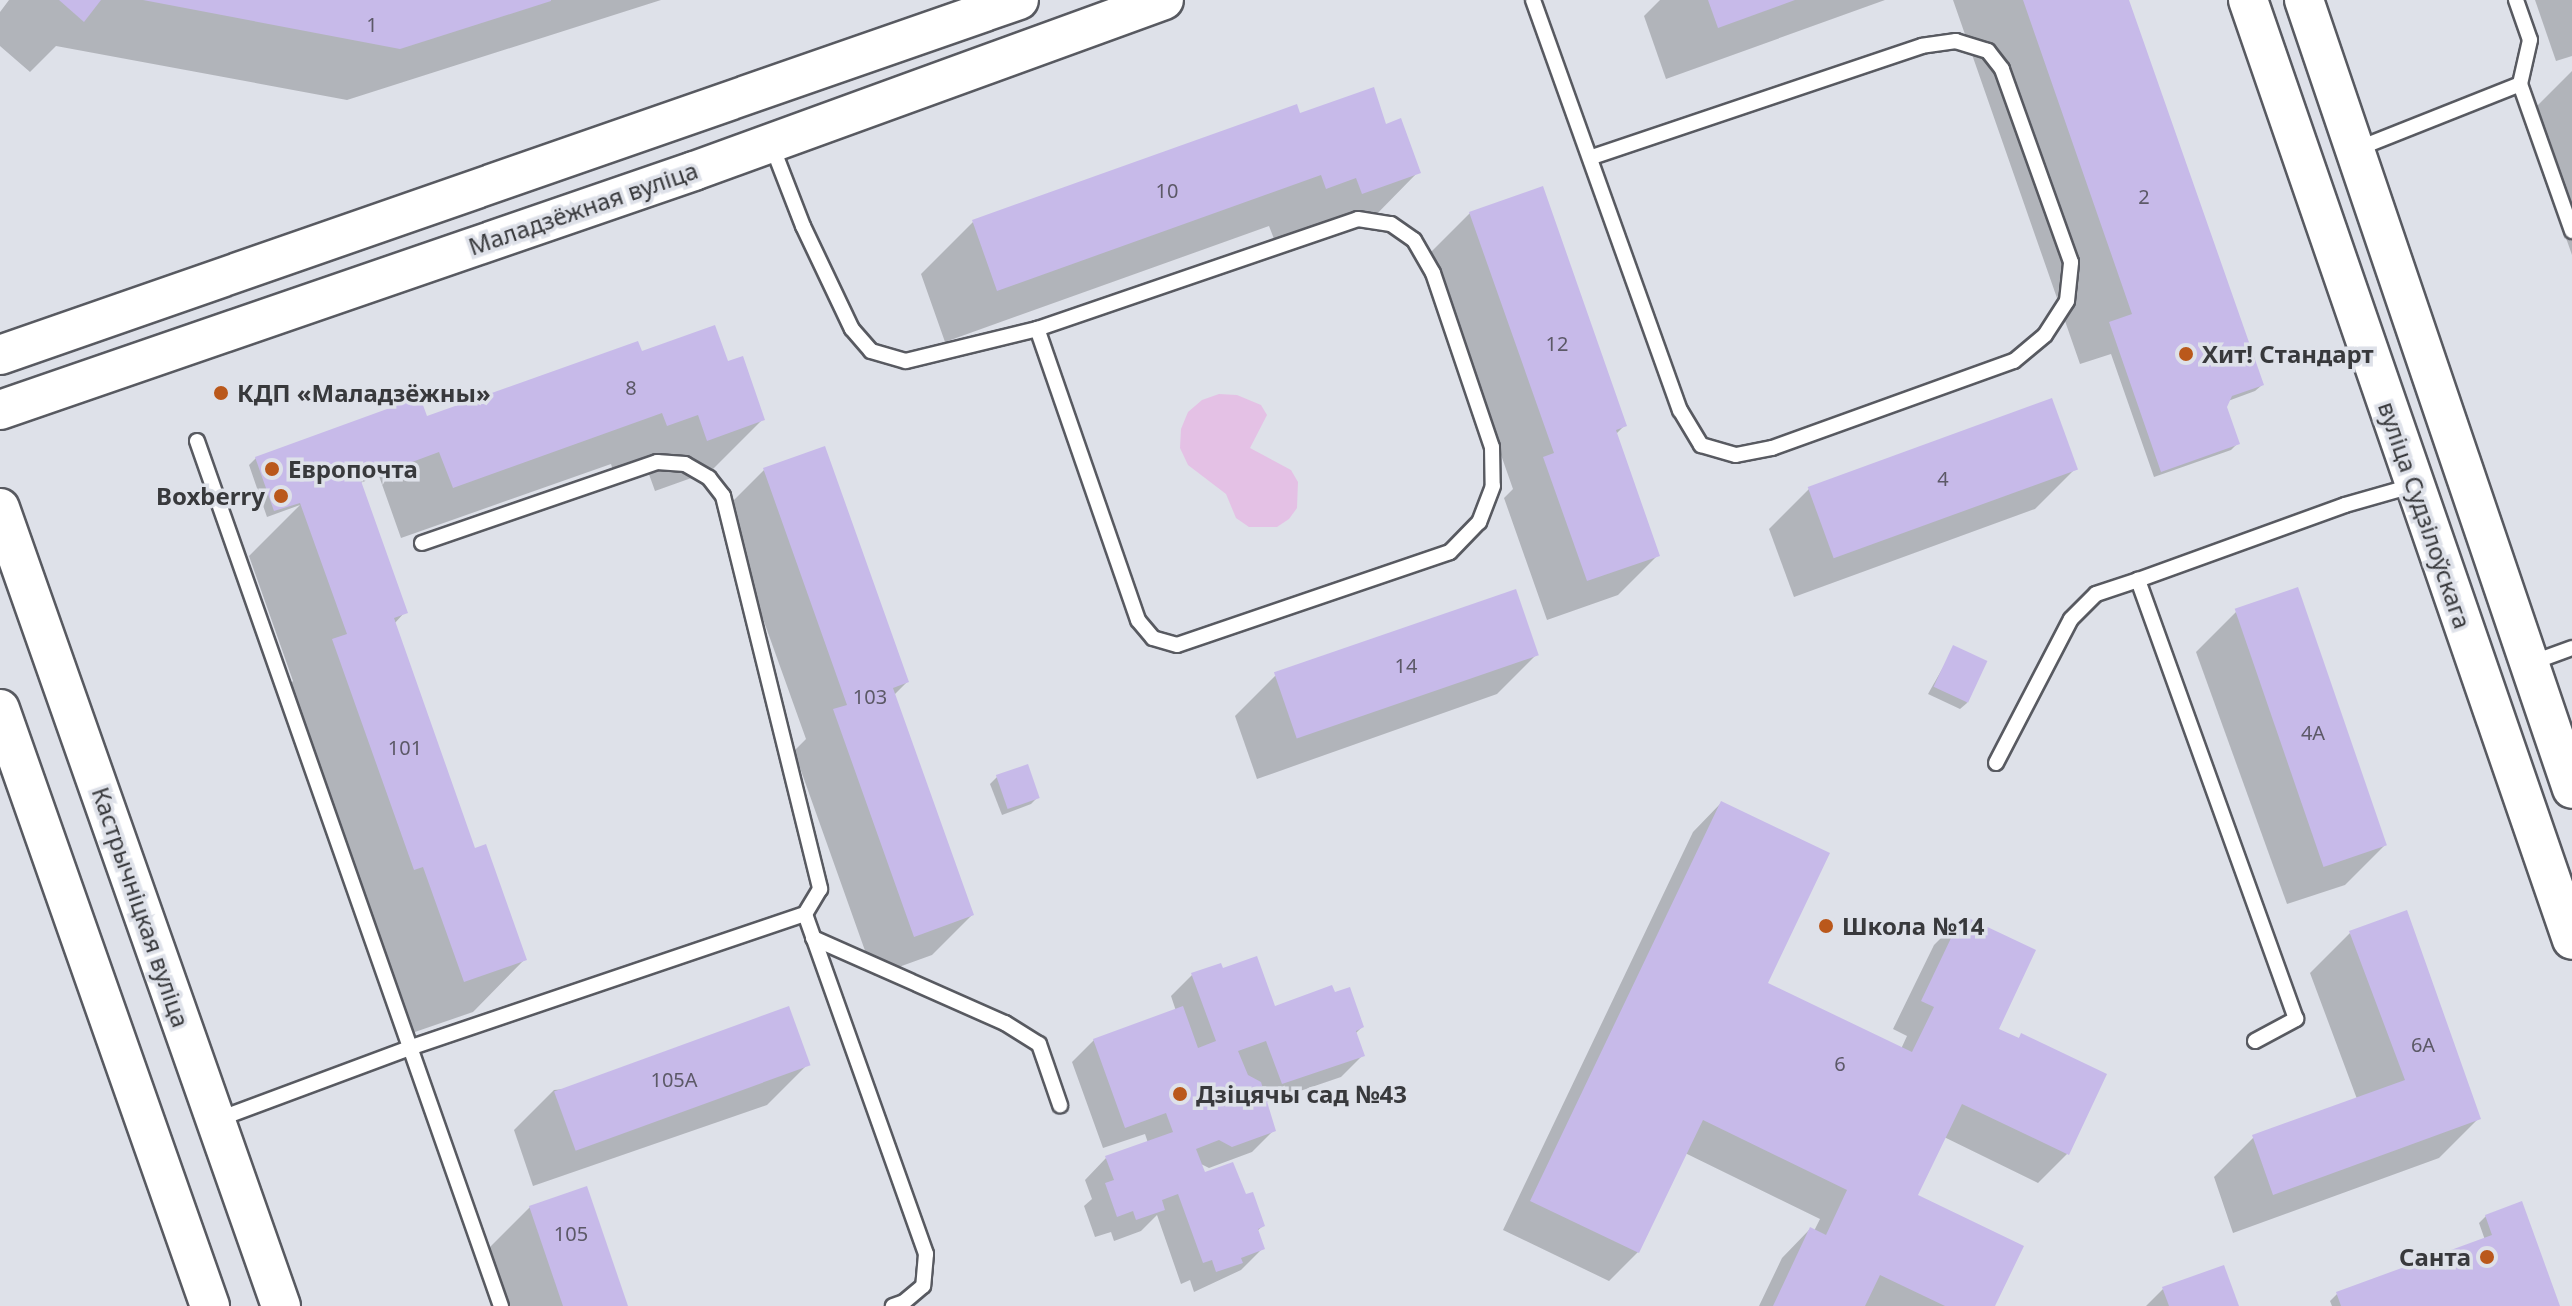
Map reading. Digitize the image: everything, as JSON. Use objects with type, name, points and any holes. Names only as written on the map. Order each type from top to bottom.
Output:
[{"type":"main road","points":[[0,355],[1019,0]]},
{"type":"main road","name":"Маладзёжная вуліца","points":[[0,410],[770,142],[1164,0]]},
{"type":"main road","name":"вуліца Судзілоўскага","points":[[2248,0],[2572,940]]},
{"type":"main road","points":[[2304,0],[2572,789]]},
{"type":"main road","name":"Кастрычніцкая вуліца","points":[[0,508],[281,1306]]},
{"type":"main road","points":[[0,709],[210,1306]]},
{"type":"lane","points":[[1533,0],[1680,410],[1701,445],[1736,455],[1772,448],[2014,361],[2045,335],[2067,301],[2071,262],[2002,69],[1988,51],[1956,41],[1922,46],[1590,158]]},
{"type":"lane","points":[[2516,0],[2530,40],[2520,84],[2572,231]]},
{"type":"lane","points":[[2357,149],[2520,84]]},
{"type":"lane","points":[[770,142],[803,226],[852,329],[871,351],[906,361],[1037,329],[1358,219],[1391,224],[1414,240],[1433,273],[1492,447],[1493,486],[1479,522],[1450,552],[1177,645],[1153,638],[1138,620],[1037,329]]},
{"type":"lane","points":[[197,441],[501,1306]]},
{"type":"lane","points":[[216,1120],[412,1047],[805,914],[820,889],[723,496],[709,478],[685,464],[657,462],[422,543]]},
{"type":"lane","points":[[1996,763],[2071,619],[2096,594],[2345,505],[2415,485]]},
{"type":"lane","points":[[2138,580],[2296,1019],[2255,1041]]},
{"type":"lane","points":[[2530,664],[2572,648]]},
{"type":"lane","points":[[805,914],[926,1254],[923,1286],[904,1302],[893,1306]]},
{"type":"lane","points":[[813,938],[1005,1023],[1039,1044],[1060,1105]]},
{"type":"shaded area","points":[[1219,394],[1237,395],[1261,405],[1267,415],[1250,448],[1291,470],[1298,482],[1297,508],[1289,519],[1277,527],[1249,527],[1236,518],[1226,494],[1188,465],[1180,448],[1181,429],[1188,412],[1202,400]]},
{"type":"building","points":[[59,0],[101,0],[84,22]]},
{"type":"building","points":[[143,0],[551,0],[551,1],[400,49]]},
{"type":"building","points":[[1708,0],[1795,0],[1718,28]]},
{"type":"building","points":[[2023,0],[2129,0],[2264,385],[2232,396],[2227,407],[2240,444],[2161,472],[2109,322],[2132,314]]},
{"type":"building","points":[[1374,87],[1386,124],[1401,118],[1421,173],[1362,194],[1356,178],[1326,189],[1321,175],[997,291],[972,220],[1297,104],[1300,113]]},
{"type":"building","points":[[1543,186],[1627,426],[1616,430],[1660,556],[1587,581],[1543,457],[1554,453],[1469,212]]},
{"type":"building","points":[[715,325],[728,361],[743,356],[765,420],[707,441],[698,415],[667,426],[662,413],[453,488],[439,452],[361,481],[408,613],[394,618],[475,848],[486,844],[527,960],[464,982],[423,867],[414,870],[332,639],[347,634],[300,503],[274,511],[255,457],[420,397],[427,416],[638,341],[642,351]]},
{"type":"building","points":[[2052,398],[2078,469],[1834,558],[1808,487]]},
{"type":"building","points":[[825,446],[909,682],[893,688],[974,915],[914,937],[833,709],[847,705],[763,468]]},
{"type":"building","points":[[2298,587],[2387,845],[2324,867],[2235,609]]},
{"type":"building","points":[[1516,589],[1539,655],[1297,739],[1274,672]]},
{"type":"building","points":[[1953,645],[1987,661],[1968,703],[1934,687]]},
{"type":"building","points":[[1028,764],[1040,798],[1008,809],[996,775]]},
{"type":"building","points":[[1721,801],[1830,853],[1768,983],[1912,1052],[1934,1007],[1921,1001],[1962,915],[2036,950],[1999,1029],[2019,1038],[2021,1033],[2107,1074],[2069,1155],[1962,1104],[1918,1195],[2024,1246],[1995,1306],[1945,1306],[1880,1275],[1865,1306],[1773,1306],[1810,1227],[1826,1235],[1847,1190],[1703,1120],[1639,1253],[1530,1201]]},
{"type":"building","points":[[2407,910],[2481,1119],[2273,1195],[2252,1135],[2405,1080],[2349,931]]},
{"type":"building","points":[[1257,956],[1275,1006],[1332,985],[1335,992],[1350,987],[1364,1027],[1356,1031],[1365,1056],[1282,1084],[1266,1041],[1238,1051],[1248,1075],[1261,1082],[1276,1131],[1232,1147],[1219,1140],[1196,1149],[1205,1172],[1233,1162],[1246,1194],[1253,1192],[1265,1226],[1258,1229],[1265,1249],[1241,1258],[1243,1263],[1216,1272],[1212,1260],[1203,1263],[1178,1194],[1162,1200],[1165,1210],[1136,1220],[1133,1211],[1117,1217],[1105,1183],[1114,1180],[1105,1156],[1173,1132],[1166,1113],[1125,1128],[1093,1039],[1183,1006],[1198,1048],[1216,1041],[1191,973],[1221,963],[1223,968]]},
{"type":"building","points":[[789,1006],[811,1065],[576,1151],[554,1092]]},
{"type":"building","points":[[587,1186],[628,1306],[563,1306],[529,1206]]},
{"type":"building","name":"Санта","points":[[2522,1201],[2560,1306],[2341,1306],[2336,1292],[2492,1235],[2485,1215]]},
{"type":"building","points":[[2224,1265],[2239,1306],[2169,1306],[2162,1287]]},
{"type":"place","name":"Хит! Стандарт","points":[[2186,354]]},
{"type":"place","name":"КДП «Маладзёжны»","points":[[221,393]]},
{"type":"place","name":"Европочта","points":[[272,469]]},
{"type":"place","name":"Boxberry","points":[[281,496]]},
{"type":"place","name":"Школа №14","points":[[1826,926]]},
{"type":"place","name":"Дзіцячы сад №43","points":[[1180,1094]]},
{"type":"place","name":"Санта","points":[[2487,1257]]}]
